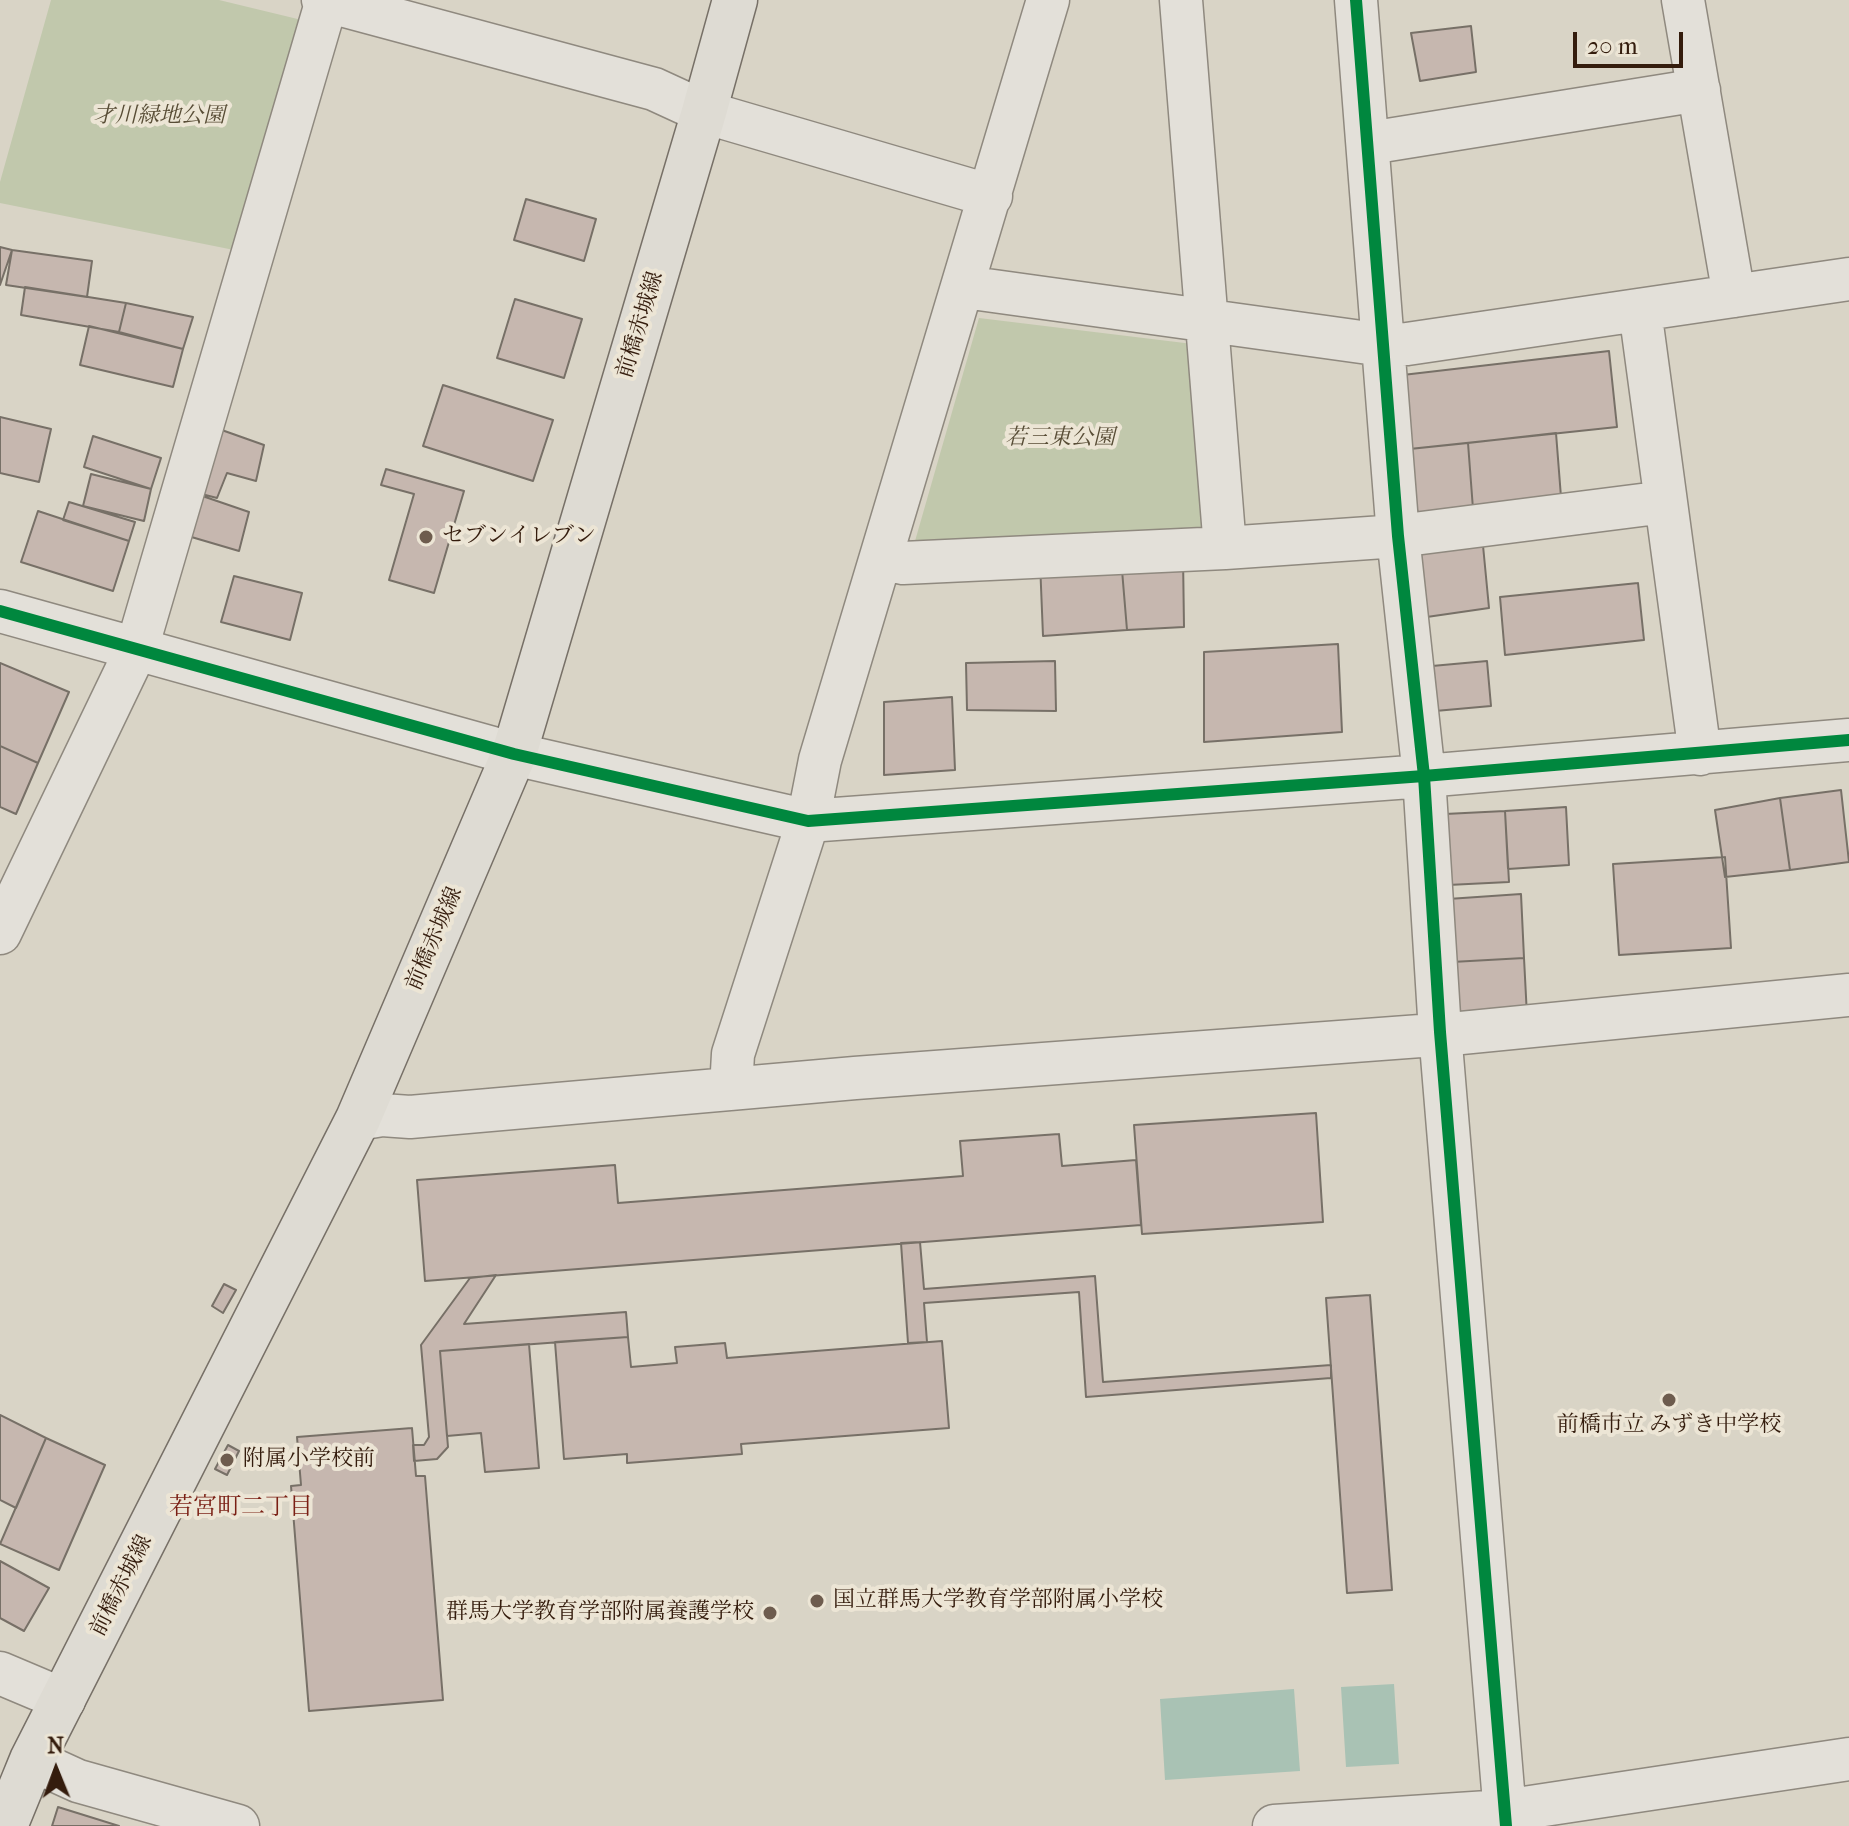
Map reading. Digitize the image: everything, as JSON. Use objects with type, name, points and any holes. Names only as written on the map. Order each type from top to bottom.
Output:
[{"type":"main road","name":"前橋赤城線","points":[[5,1826],[32,1760],[358,1119],[514,754],[735,0]]},
{"type":"street","points":[[0,933],[137,648],[326,0],[654,89],[704,112],[991,196]]},
{"type":"street","points":[[731,1089],[733,1054],[808,821],[820,760],[1048,0]]},
{"type":"street","points":[[1181,0],[1225,548]]},
{"type":"street","points":[[1356,0],[1398,536],[1424,776],[1440,1032],[1505,1818]]},
{"type":"street","points":[[1683,0],[1734,296]]},
{"type":"street","points":[[1367,141],[1699,90]]},
{"type":"street","points":[[964,283],[979,289],[1383,345],[1849,279]]},
{"type":"street","points":[[1640,310],[1700,754]]},
{"type":"street","points":[[881,558],[903,563],[1225,548],[1398,536],[1665,502]]},
{"type":"street","points":[[0,611],[514,754],[808,821],[1424,776],[1849,740]]},
{"type":"street","points":[[358,1119],[1476,1031],[1849,995]]},
{"type":"street","points":[[0,1673],[64,1700]]},
{"type":"street","points":[[1274,1826],[1505,1818],[1849,1759]]},
{"type":"street","points":[[32,1760],[78,1781],[234,1825]]},
{"type":"green space","name":"才川緑地公園","points":[[51,0],[219,0],[310,22],[239,251],[0,203],[0,182]]},
{"type":"green space","name":"若三東公園","points":[[979,318],[1201,345],[1214,542],[911,555]]},
{"type":"shaded area","points":[[1394,1684],[1399,1764],[1346,1767],[1341,1687]]},
{"type":"shaded area","points":[[1294,1689],[1300,1771],[1165,1780],[1160,1699]]},
{"type":"building","points":[[1471,26],[1476,72],[1420,81],[1411,33]]},
{"type":"building","points":[[526,199],[596,219],[584,261],[514,240]]},
{"type":"building","points":[[0,247],[12,250],[0,285]]},
{"type":"building","points":[[12,250],[92,261],[87,297],[6,285]]},
{"type":"building","points":[[25,287],[126,303],[119,332],[21,315]]},
{"type":"building","points":[[515,299],[582,319],[564,378],[497,358]]},
{"type":"building","points":[[126,303],[193,317],[183,349],[119,332]]},
{"type":"building","points":[[89,326],[183,349],[173,387],[80,365]]},
{"type":"building","points":[[1609,351],[1617,427],[1400,450],[1394,376]]},
{"type":"building","points":[[443,385],[553,420],[533,481],[423,446]]},
{"type":"building","points":[[0,417],[51,429],[39,482],[0,473]]},
{"type":"building","points":[[202,423],[264,445],[256,481],[227,473],[217,498],[182,489]]},
{"type":"building","points":[[1556,433],[1561,497],[1473,509],[1468,443]]},
{"type":"building","points":[[93,436],[161,458],[151,489],[84,467]]},
{"type":"building","points":[[1468,443],[1473,509],[1406,514],[1400,450]]},
{"type":"building","name":"セブンイレブン","points":[[386,469],[464,491],[434,593],[389,580],[414,494],[381,485]]},
{"type":"building","points":[[91,474],[151,489],[144,521],[83,506]]},
{"type":"building","points":[[182,489],[249,512],[239,551],[171,531]]},
{"type":"building","points":[[69,502],[135,522],[129,541],[63,520]]},
{"type":"building","points":[[38,511],[129,541],[113,591],[21,562]]},
{"type":"building","points":[[1482,535],[1489,608],[1413,619],[1406,542]]},
{"type":"building","points":[[1183,556],[1184,627],[1127,630],[1121,558]]},
{"type":"building","points":[[1121,558],[1127,630],[1043,636],[1040,562]]},
{"type":"building","points":[[234,576],[302,593],[290,640],[221,622]]},
{"type":"building","points":[[1638,583],[1644,640],[1505,655],[1500,597]]},
{"type":"building","points":[[1338,644],[1342,732],[1204,742],[1204,652]]},
{"type":"building","points":[[1055,661],[1056,711],[967,710],[966,663]]},
{"type":"building","points":[[1487,661],[1491,706],[1424,712],[1421,667]]},
{"type":"building","points":[[0,663],[69,692],[38,763],[0,746]]},
{"type":"building","points":[[952,697],[955,770],[884,775],[884,702]]},
{"type":"building","points":[[0,746],[38,763],[16,814],[0,807]]},
{"type":"building","points":[[1841,790],[1849,862],[1790,870],[1780,798]]},
{"type":"building","points":[[1780,798],[1790,870],[1725,877],[1715,810]]},
{"type":"building","points":[[1566,807],[1569,865],[1508,869],[1505,811]]},
{"type":"building","points":[[1505,811],[1509,882],[1448,885],[1445,814]]},
{"type":"building","points":[[1725,857],[1731,948],[1619,955],[1613,864]]},
{"type":"building","points":[[1521,894],[1524,958],[1452,962],[1448,899]]},
{"type":"building","points":[[1524,958],[1527,1016],[1455,1019],[1452,962]]},
{"type":"building","points":[[1316,1113],[1323,1222],[1142,1234],[1134,1125]]},
{"type":"building","points":[[1059,1134],[1062,1166],[1136,1160],[1141,1225],[425,1281],[417,1180],[615,1165],[618,1203],[963,1176],[960,1141]]},
{"type":"building","points":[[920,1242],[924,1289],[1095,1276],[1103,1382],[1331,1365],[1331,1378],[1086,1397],[1079,1292],[924,1303],[927,1342],[908,1343],[901,1243]]},
{"type":"building","points":[[496,1275],[464,1324],[626,1312],[628,1337],[440,1351],[448,1447],[437,1459],[414,1461],[413,1445],[424,1445],[429,1437],[421,1345],[470,1278]]},
{"type":"building","points":[[224,1284],[236,1290],[223,1313],[212,1306]]},
{"type":"building","points":[[1370,1295],[1392,1590],[1347,1593],[1326,1298]]},
{"type":"building","points":[[628,1337],[631,1367],[677,1363],[675,1347],[725,1343],[727,1358],[942,1341],[949,1428],[741,1444],[742,1454],[627,1463],[627,1454],[564,1459],[555,1342]]},
{"type":"building","points":[[529,1344],[539,1468],[485,1472],[481,1433],[447,1436],[440,1351]]},
{"type":"building","points":[[0,1415],[46,1438],[16,1508],[0,1500]]},
{"type":"building","points":[[412,1428],[416,1476],[425,1476],[443,1700],[309,1711],[291,1486],[301,1485],[297,1437]]},
{"type":"building","points":[[46,1438],[105,1465],[59,1570],[0,1544]]},
{"type":"building","points":[[228,1445],[239,1451],[227,1475],[215,1469]]},
{"type":"building","points":[[0,1561],[49,1588],[24,1631],[0,1618]]},
{"type":"building","points":[[58,1807],[119,1826],[52,1826]]},
{"type":"cycle path","points":[[1356,0],[1398,536],[1424,776],[1440,1032],[1506,1826]]},
{"type":"cycle path","points":[[0,611],[514,754],[808,821],[1424,776],[1849,740]]},
{"type":"place","name":"セブンイレブン","points":[[426,537]]},
{"type":"place","name":"前橋市立 みずき中学校","points":[[1669,1400]]},
{"type":"place","name":"附属小学校前","points":[[227,1460]]},
{"type":"place","name":"国立群馬大学教育学部附属小学校","points":[[817,1601]]},
{"type":"place","name":"群馬大学教育学部附属養護学校","points":[[770,1613]]},
{"type":"district","name":"若宮町二丁目","points":[[241,1508]]}]
